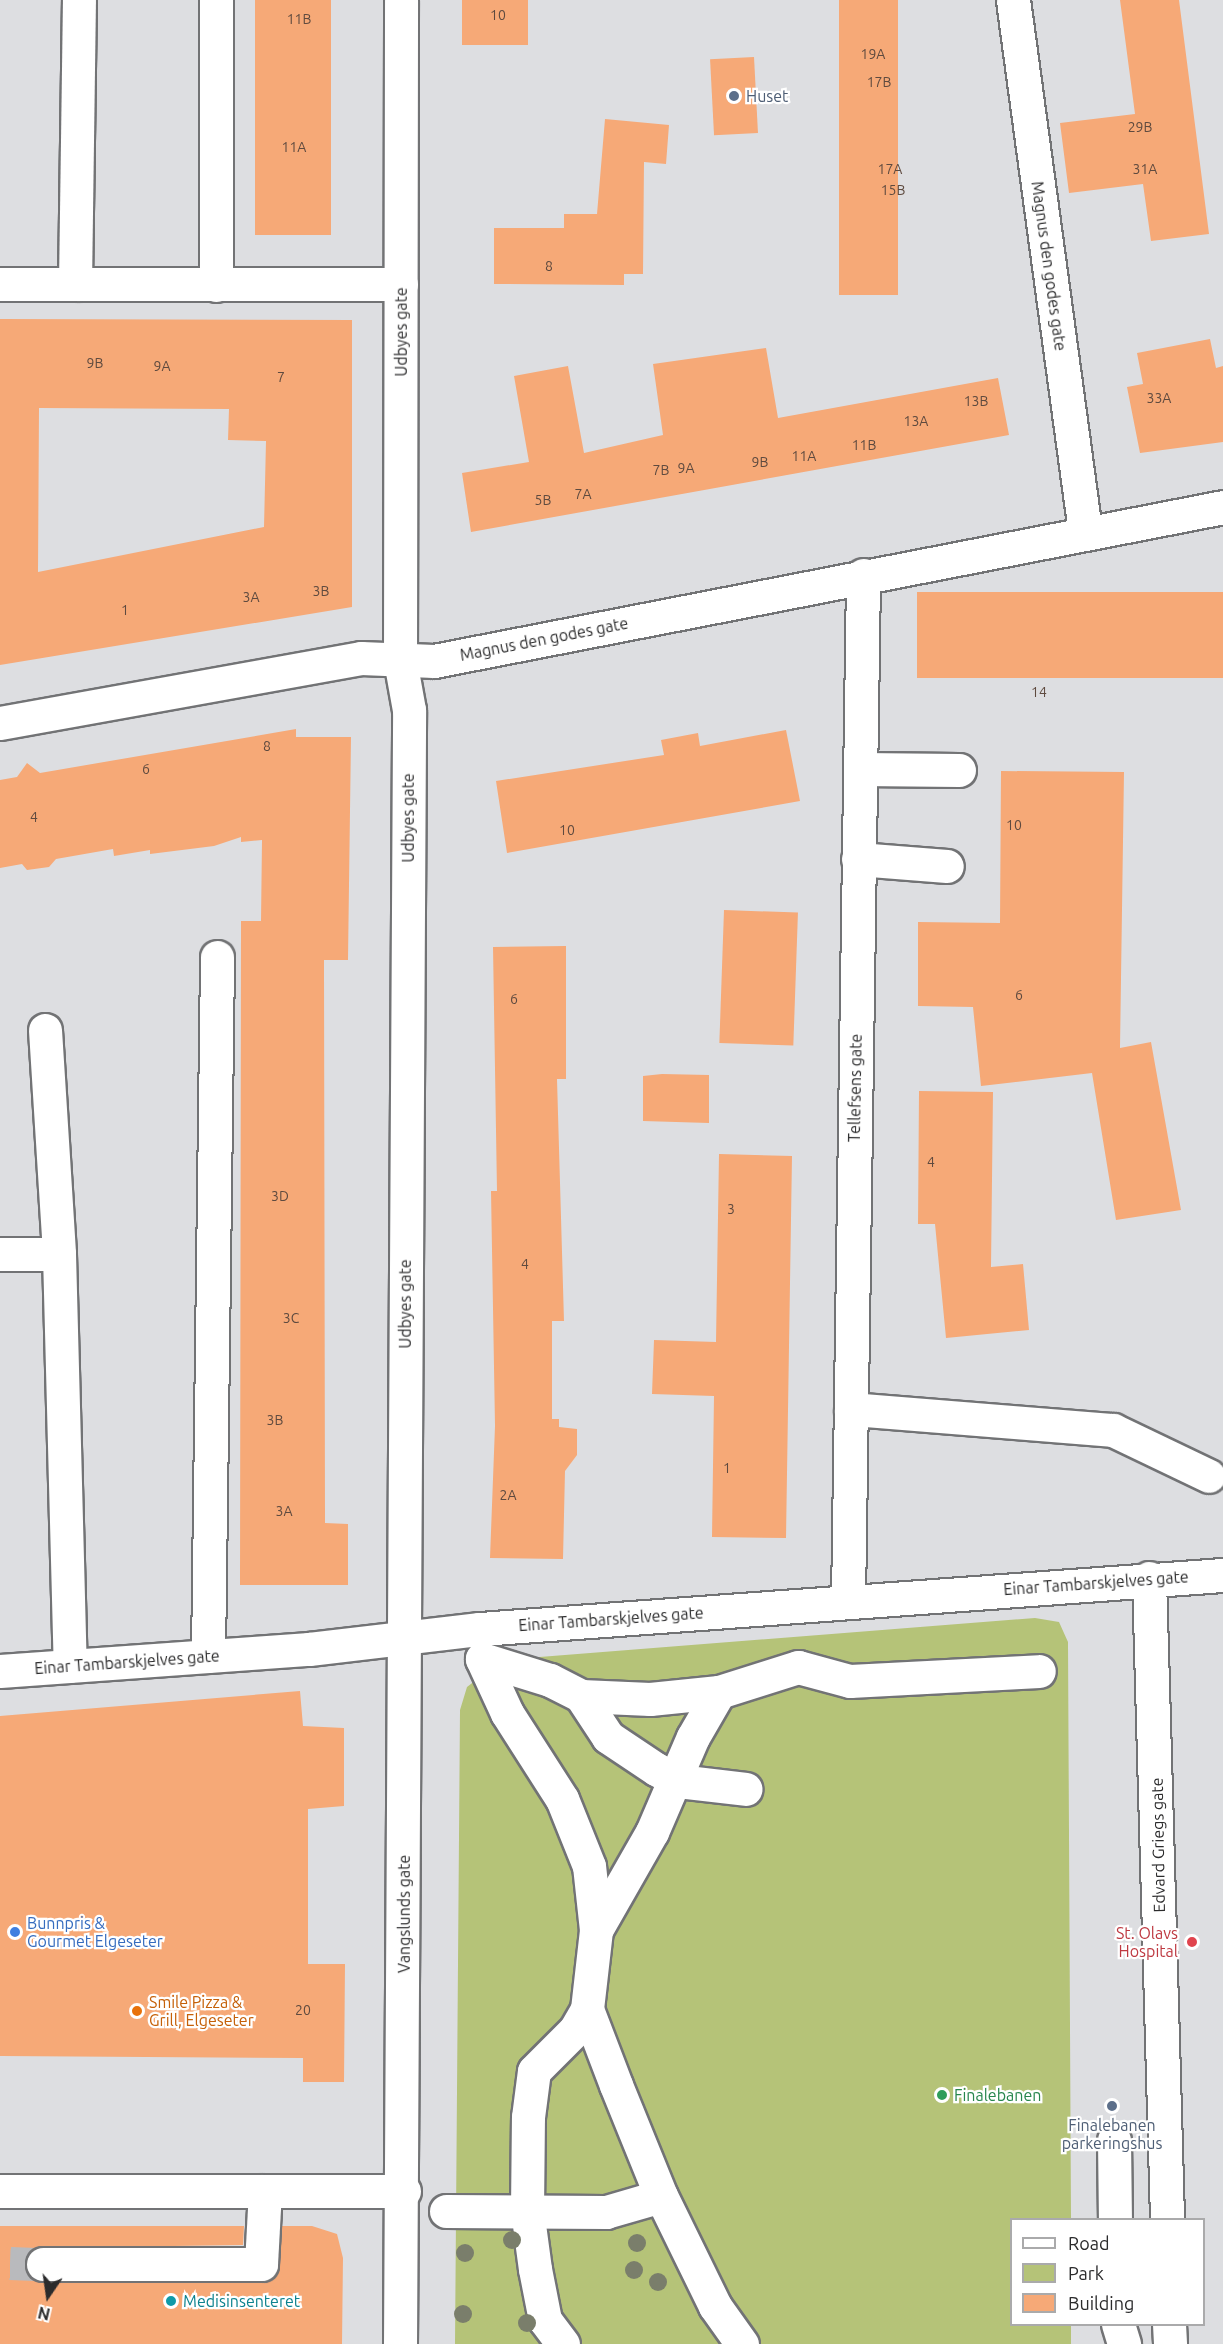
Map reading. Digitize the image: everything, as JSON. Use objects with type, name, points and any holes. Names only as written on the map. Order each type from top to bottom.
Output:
[{"type":"street","points":[[75,285],[80,0]]},
{"type":"street","points":[[216,0],[216,285]]},
{"type":"street","name":"Udbyes gate","points":[[401,0],[400,660],[409,710],[404,1636]]},
{"type":"street","name":"Magnus den godes gate","points":[[1012,0],[1085,531]]},
{"type":"street","points":[[0,284],[401,284]]},
{"type":"street","name":"Magnus den godes gate","points":[[0,723],[361,658],[434,661],[1085,531],[1223,507]]},
{"type":"street","name":"Tellefsens gate","points":[[848,1601],[863,575]]},
{"type":"street","points":[[860,769],[959,770]]},
{"type":"street","points":[[858,859],[946,866]]},
{"type":"street","points":[[208,1656],[218,957]]},
{"type":"street","points":[[45,1030],[59,1254],[70,1666]]},
{"type":"street","points":[[0,1254],[59,1254]]},
{"type":"street","points":[[850,1409],[1113,1430],[1209,1476]]},
{"type":"street","name":"Einar Tambarskjelves gate","points":[[0,1671],[208,1656],[404,1636],[848,1601],[1149,1578],[1223,1575]]},
{"type":"street","name":"Edvard Griegs gate","points":[[1149,1578],[1167,2218]]},
{"type":"street","name":"Vangslunds gate","points":[[400,2344],[404,2191],[404,1636]]},
{"type":"street","points":[[564,2344],[545,2320],[527,2210],[528,2117],[534,2071],[575,2030],[587,2009],[596,1930],[589,1866],[562,1799],[507,1713],[482,1659],[550,1680],[581,1696],[650,1699],[719,1692],[798,1667],[850,1681],[1039,1671]]},
{"type":"street","points":[[596,1930],[678,1781],[693,1737],[719,1692]]},
{"type":"street","points":[[581,1696],[608,1737],[678,1781],[746,1789]]},
{"type":"street","points":[[587,2009],[661,2196],[715,2306],[742,2344]]},
{"type":"street","points":[[1114,2140],[1115,2218]]},
{"type":"street","points":[[0,2191],[404,2191]]},
{"type":"street","points":[[43,2264],[261,2264],[265,2191]]},
{"type":"street","points":[[446,2211],[606,2212],[661,2196]]},
{"type":"street","points":[[1118,2326],[1124,2344]]},
{"type":"street","points":[[1169,2326],[1170,2344]]},
{"type":"green space","name":"Finalebanen","points":[[1035,1618],[1059,1622],[1068,1642],[1071,2218],[1010,2218],[1010,2326],[1071,2326],[1071,2344],[455,2344],[460,1710],[467,1687],[502,1660]]},
{"type":"building","points":[[255,0],[331,0],[331,235],[255,235]]},
{"type":"building","points":[[462,0],[528,0],[528,45],[462,45]]},
{"type":"building","points":[[839,0],[898,0],[898,295],[839,295]]},
{"type":"building","points":[[1120,0],[1179,0],[1209,234],[1151,241],[1143,184],[1069,193],[1060,123],[1135,114]]},
{"type":"building","name":"Huset","points":[[754,57],[758,133],[714,135],[710,59]]},
{"type":"building","points":[[605,119],[669,125],[666,164],[644,162],[643,274],[624,274],[624,285],[494,284],[494,228],[564,228],[564,214],[597,214]]},
{"type":"building","points":[[0,319],[352,320],[352,607],[0,665]],"holes":[[[39,408],[229,409],[228,440],[266,441],[264,527],[38,572]]]},
{"type":"building","points":[[1210,339],[1216,368],[1223,366],[1223,442],[1140,453],[1127,387],[1143,384],[1137,353]]},
{"type":"building","points":[[766,348],[778,418],[998,378],[1009,435],[471,532],[462,473],[529,462],[514,376],[568,366],[584,453],[663,435],[653,364]]},
{"type":"building","points":[[917,592],[1223,592],[1223,678],[917,678]]},
{"type":"building","points":[[296,729],[296,737],[351,737],[348,960],[324,960],[325,1523],[348,1524],[348,1585],[240,1585],[241,921],[261,921],[262,840],[241,842],[241,837],[214,846],[150,854],[150,850],[114,856],[113,849],[56,859],[49,867],[27,870],[22,864],[0,868],[0,780],[17,777],[27,763],[40,773]]},
{"type":"building","points":[[786,730],[800,801],[507,853],[496,781],[664,755],[661,740],[698,733],[700,746]]},
{"type":"building","points":[[1001,771],[1124,772],[1120,1048],[1151,1042],[1181,1210],[1116,1220],[1092,1073],[981,1086],[973,1007],[918,1006],[918,922],[1000,923]]},
{"type":"building","points":[[724,910],[798,913],[793,1046],[719,1043]]},
{"type":"building","points":[[566,946],[566,1079],[557,1079],[564,1321],[552,1321],[552,1419],[559,1419],[559,1427],[577,1429],[577,1455],[565,1471],[563,1559],[490,1558],[495,1426],[491,1191],[497,1191],[493,947]]},
{"type":"building","points":[[709,1075],[709,1123],[643,1121],[643,1076]]},
{"type":"building","points":[[919,1091],[993,1092],[991,1267],[1023,1264],[1029,1330],[946,1338],[935,1224],[918,1224]]},
{"type":"building","points":[[719,1154],[792,1156],[786,1538],[712,1537],[714,1396],[652,1394],[654,1340],[716,1342]]},
{"type":"building","points":[[300,1691],[303,1726],[344,1728],[344,1806],[308,1809],[308,1964],[345,1964],[344,2082],[303,2082],[303,2058],[0,2056],[0,1716]]},
{"type":"building","name":"Medisinsenteret","points":[[0,2226],[244,2226],[243,2245],[34,2248],[24,2265],[33,2280],[43,2283],[262,2283],[277,2273],[282,2226],[312,2226],[337,2234],[343,2258],[342,2344],[0,2344]]},
{"type":"tunnel","points":[[10,2263],[43,2264]]},
{"type":"place","name":"Huset","points":[[734,96]]},
{"type":"place","name":"Bunnpris & Gourmet Elgeseter","points":[[15,1932]]},
{"type":"place","name":"St. Olavs Hospital","points":[[1192,1942]]},
{"type":"place","name":"Smile Pizza & Grill, Elgeseter","points":[[137,2011]]},
{"type":"place","name":"Finalebanen","points":[[942,2095]]},
{"type":"place","name":"Finalebanen parkeringshus","points":[[1112,2106]]},
{"type":"place","name":"Medisinsenteret","points":[[171,2301]]}]
